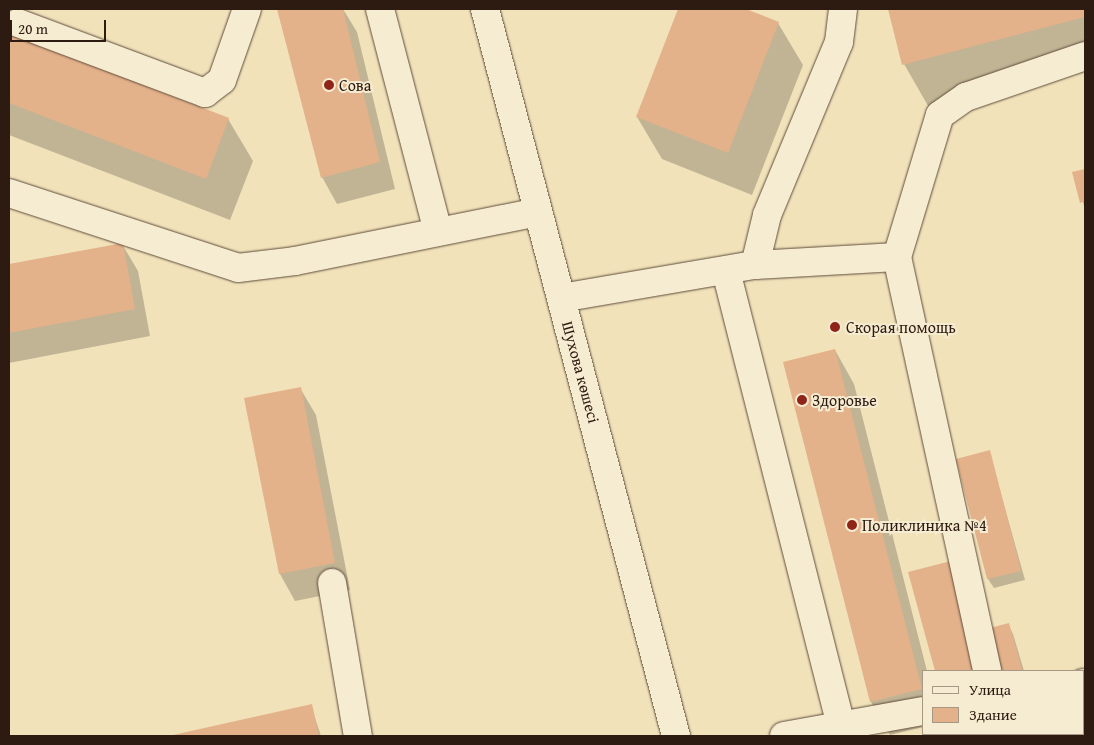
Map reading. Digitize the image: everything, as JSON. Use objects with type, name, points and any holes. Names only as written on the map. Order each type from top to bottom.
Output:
[{"type":"street","points":[[18,24],[205,93],[222,80],[247,9]]},
{"type":"street","points":[[380,9],[438,232]]},
{"type":"street","name":"Шухова көшесі","points":[[485,9],[676,736]]},
{"type":"street","points":[[756,264],[767,215],[838,42],[843,9]]},
{"type":"street","points":[[987,670],[897,257],[940,115],[966,97],[1085,56]]},
{"type":"street","points":[[9,193],[238,268],[295,261],[538,212]]},
{"type":"street","points":[[561,298],[726,271],[756,264],[897,257]]},
{"type":"street","points":[[726,271],[840,725]]},
{"type":"street","points":[[332,583],[358,736]]},
{"type":"street","points":[[1084,683],[1085,690]]},
{"type":"street","points":[[784,736],[922,711]]},
{"type":"building","name":"Сова","points":[[277,9],[343,9],[380,162],[321,178]]},
{"type":"building","points":[[678,9],[746,9],[779,22],[728,153],[636,117]]},
{"type":"building","points":[[888,9],[1085,9],[1085,17],[902,65]]},
{"type":"building","points":[[9,33],[229,118],[206,179],[9,103]]},
{"type":"building","points":[[1085,169],[1085,201],[1080,203],[1072,172]]},
{"type":"building","points":[[123,243],[135,309],[9,333],[9,264]]},
{"type":"building","name":"Поликлиника №4","points":[[835,349],[922,689],[870,702],[783,362]]},
{"type":"building","points":[[301,387],[335,563],[279,574],[244,398]]},
{"type":"building","points":[[990,450],[1021,571],[987,579],[956,459]]},
{"type":"building","points":[[955,560],[984,670],[935,670],[908,572]]},
{"type":"building","points":[[1009,623],[1022,670],[998,670],[986,629]]},
{"type":"building","points":[[312,704],[319,736],[173,736],[173,735]]},
{"type":"place","name":"Сова","points":[[329,85]]},
{"type":"place","name":"Скорая помощь","points":[[835,327]]},
{"type":"place","name":"Здоровье","points":[[802,400]]},
{"type":"place","name":"Поликлиника №4","points":[[852,525]]}]
